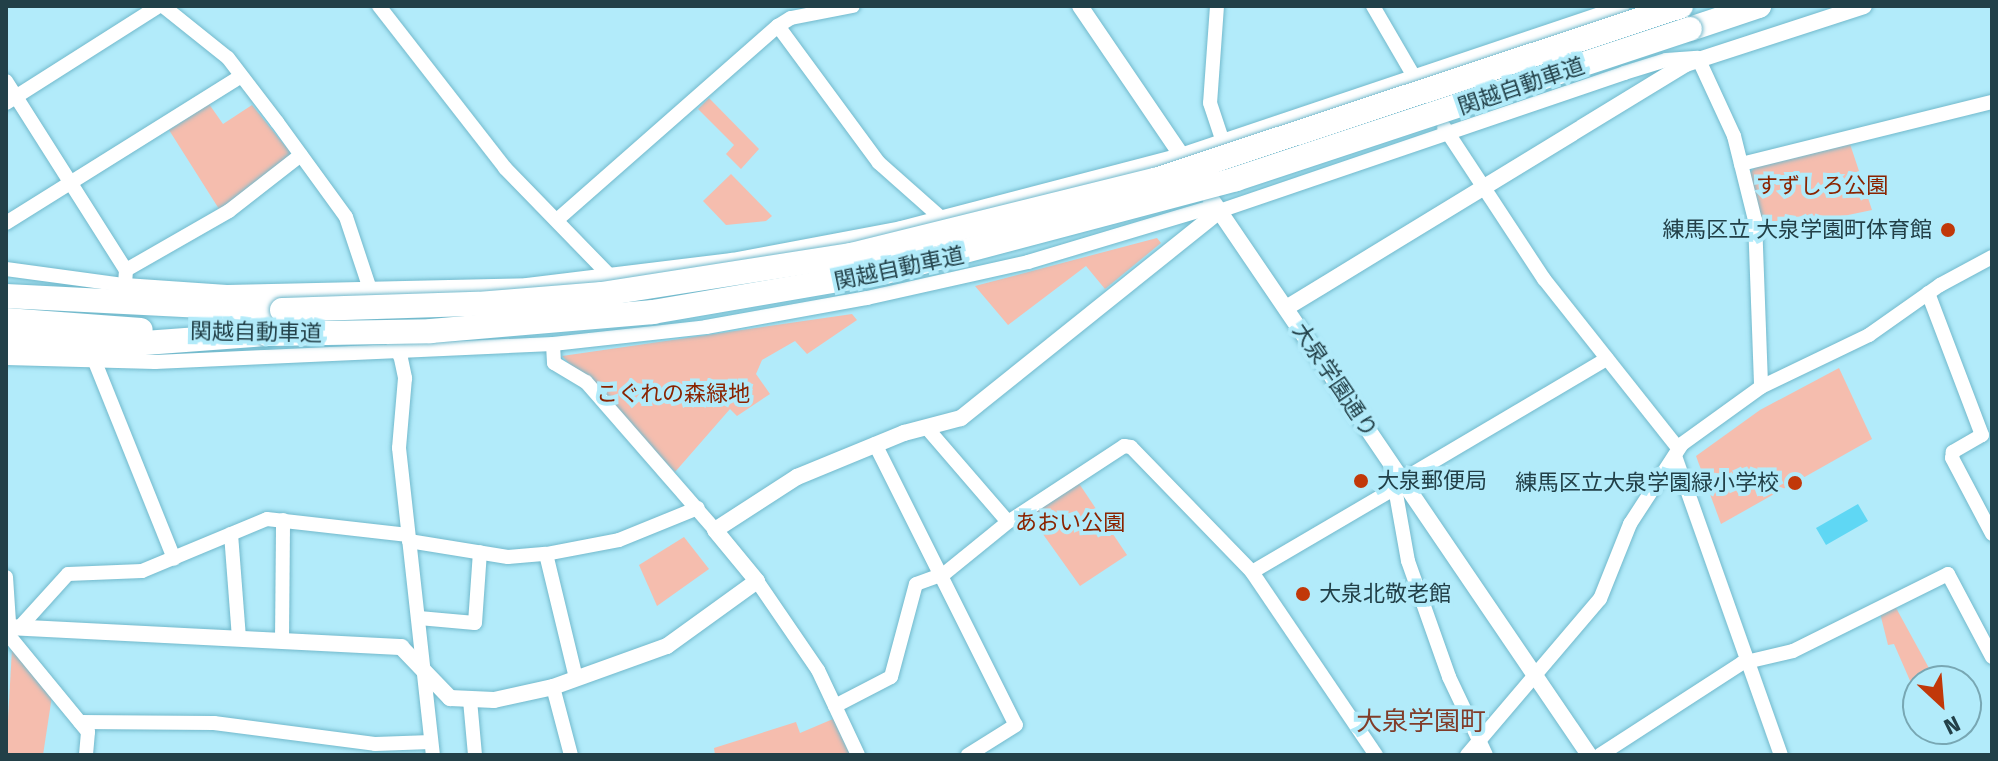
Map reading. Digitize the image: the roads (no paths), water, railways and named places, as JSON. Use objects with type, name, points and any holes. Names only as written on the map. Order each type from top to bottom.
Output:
[{"type":"highway","name":"関越自動車道","points":[[6,296],[167,298],[352,309],[519,301],[690,283],[851,255],[1169,176],[1684,14],[1759,6]]},
{"type":"highway","name":"関越自動車道","points":[[6,320],[267,334],[431,331],[638,314],[885,272],[1236,179],[1684,14]]},
{"type":"highway","points":[[6,286],[167,298]]},
{"type":"highway","points":[[6,343],[131,344],[267,334]]},
{"type":"street","points":[[11,100],[161,6],[228,58],[346,217],[370,289],[400,354],[405,378],[399,448],[432,748],[375,744],[214,723],[80,722]]},
{"type":"street","points":[[379,6],[505,168],[558,219],[610,276]]},
{"type":"street","points":[[781,6],[791,18]]},
{"type":"street","points":[[558,219],[778,26],[791,18],[853,6]]},
{"type":"street","name":"大泉学園通り","points":[[1080,6],[1286,308],[1400,484],[1589,755]]},
{"type":"street","points":[[1217,6],[1210,103],[1223,142]]},
{"type":"street","points":[[1373,6],[1480,189],[1677,452],[1781,755]]},
{"type":"street","points":[[6,269],[126,278],[167,298],[527,285],[610,276],[854,237],[1181,155],[1415,79],[1623,6]]},
{"type":"street","points":[[1662,6],[1692,58],[1741,164],[1755,220],[1761,387]]},
{"type":"street","points":[[715,530],[797,477],[875,444],[961,418],[1219,211],[1624,73],[1692,58],[1864,6]]},
{"type":"street","points":[[778,26],[879,163],[940,217]]},
{"type":"street","points":[[1286,308],[1692,58]]},
{"type":"street","points":[[1624,73],[1634,94]]},
{"type":"street","points":[[6,223],[241,76]]},
{"type":"street","points":[[6,81],[11,100],[70,184],[126,278]]},
{"type":"street","points":[[1741,164],[1992,102]]},
{"type":"street","points":[[126,278],[229,211],[301,155]]},
{"type":"street","points":[[6,358],[95,362],[400,354],[553,344],[706,327],[867,298],[1028,262],[1208,208],[1219,211]]},
{"type":"street","points":[[1166,222],[1177,229],[1180,242]]},
{"type":"street","points":[[854,237],[867,298]]},
{"type":"street","points":[[1467,755],[1482,748],[1535,675],[1600,599],[1630,524],[1677,452],[1761,387],[1869,335],[1928,293],[1992,257]]},
{"type":"street","points":[[1928,293],[1982,435],[1953,452],[1952,458],[1987,511],[1992,534]]},
{"type":"street","points":[[553,344],[554,363],[586,382],[695,504],[779,608],[835,706],[858,755]]},
{"type":"street","points":[[1252,572],[1607,359]]},
{"type":"street","points":[[95,362],[174,559]]},
{"type":"street","points":[[926,427],[1008,522]]},
{"type":"street","points":[[875,444],[1016,725],[968,755]]},
{"type":"street","points":[[835,706],[891,677],[916,584],[939,575],[1008,522],[1124,446],[1131,447],[1252,572],[1376,755]]},
{"type":"street","points":[[1400,484],[1408,561],[1449,677],[1482,748]]},
{"type":"street","points":[[11,628],[68,574],[142,571],[267,519],[408,538],[480,552],[546,554],[619,540],[695,504]]},
{"type":"street","points":[[282,641],[283,520]]},
{"type":"street","points":[[231,534],[239,639]]},
{"type":"street","points":[[419,618],[475,623],[480,552]]},
{"type":"street","points":[[546,554],[576,678]]},
{"type":"street","points":[[1600,755],[1749,664],[1793,651],[1948,574],[1992,657]]},
{"type":"street","points":[[6,577],[10,637],[88,732],[86,755]]},
{"type":"street","points":[[427,698],[470,700],[553,687],[667,646],[757,581]]},
{"type":"street","points":[[1977,628],[1992,621]]},
{"type":"street","points":[[11,628],[421,648]]},
{"type":"street","points":[[401,647],[450,698]]},
{"type":"street","points":[[553,687],[571,755]]},
{"type":"street","points":[[470,700],[475,755]]},
{"type":"water","points":[[1858,504],[1868,521],[1826,545],[1816,528]]},
{"type":"place","name":"練馬区立 大泉学園町体育館","points":[[1948,230]]},
{"type":"place","name":"大泉郵便局","points":[[1361,481]]},
{"type":"place","name":"練馬区立大泉学園緑小学校","points":[[1795,483]]},
{"type":"place","name":"大泉北敬老館","points":[[1303,594]]},
{"type":"district","name":"大泉学園町","points":[[1421,722]]},
{"type":"park label","name":"すずしろ公園","points":[[1822,186]]},
{"type":"park label","name":"こぐれの森緑地","points":[[673,394]]},
{"type":"park label","name":"あおい公園","points":[[1070,523]]}]
